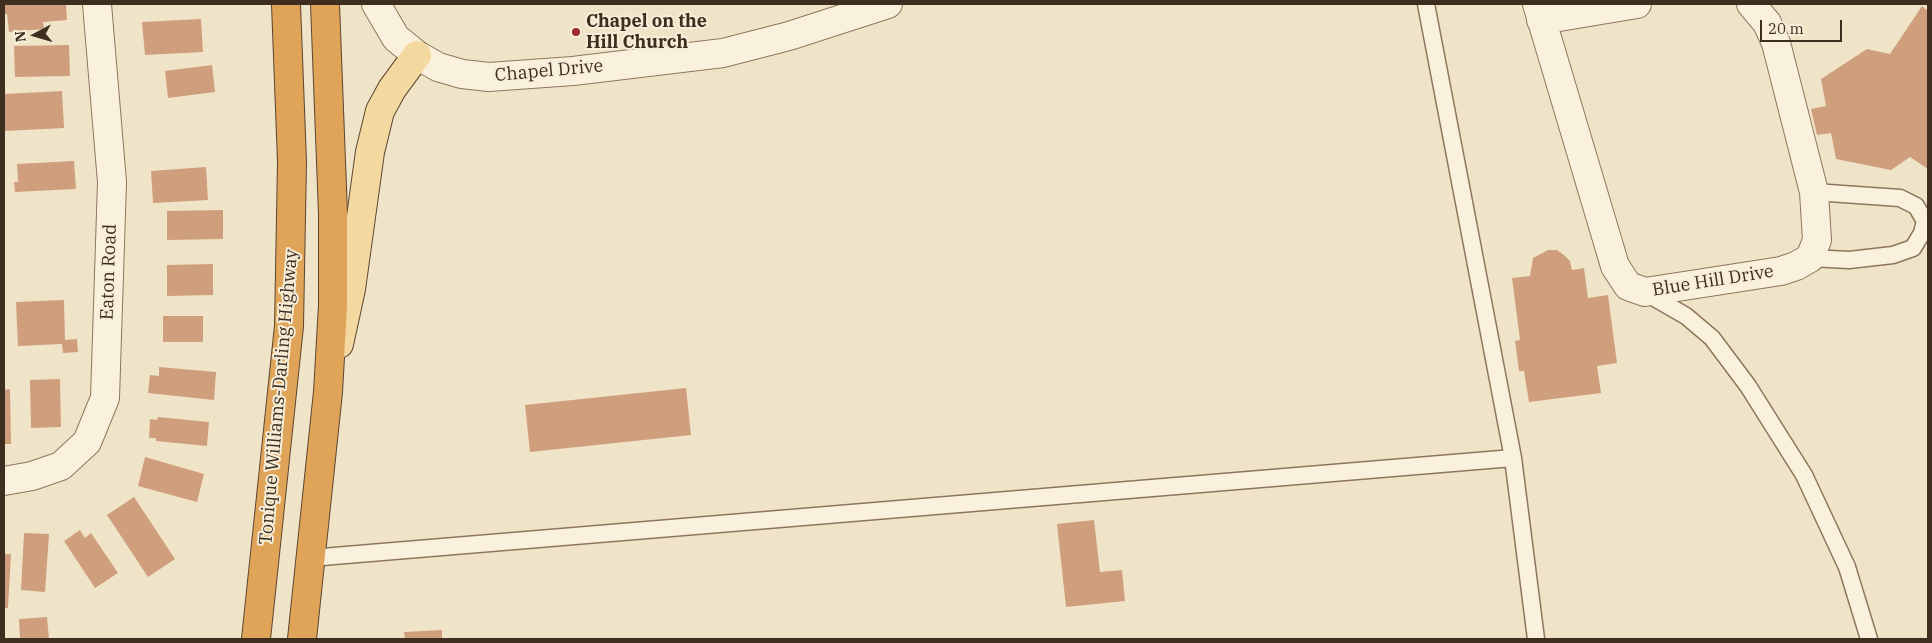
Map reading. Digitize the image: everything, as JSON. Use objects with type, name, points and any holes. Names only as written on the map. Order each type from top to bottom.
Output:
[{"type":"highway","name":"Tonique Williams-Darling Highway","points":[[256,639],[289,326],[292,162],[286,4]]},
{"type":"highway","points":[[302,639],[328,392],[333,305],[333,214],[325,4]]},
{"type":"main road","points":[[328,392],[351,289],[370,152],[380,111],[392,89],[417,55]]},
{"type":"street","name":"Eaton Road","points":[[4,481],[32,476],[61,466],[87,442],[105,398],[112,182],[98,4]]},
{"type":"street","name":"Chapel Drive","points":[[376,4],[396,38],[417,55],[438,67],[462,74],[489,77],[573,71],[723,53],[756,46],[888,4]]},
{"type":"street","name":"Blue Hill Drive","points":[[1637,4],[1539,12],[1616,266],[1628,286],[1645,292],[1781,271],[1796,266],[1810,258]]},
{"type":"street","points":[[1751,4],[1767,23],[1776,43],[1814,192],[1817,240],[1810,258]]},
{"type":"lane","points":[[1426,4],[1513,458],[1536,639]]},
{"type":"lane","points":[[1810,258],[1849,260],[1893,255],[1914,248],[1922,233],[1924,221],[1916,206],[1900,198],[1814,192]]},
{"type":"lane","points":[[1645,292],[1686,316],[1712,338],[1748,386],[1812,491],[1847,567],[1869,639]]},
{"type":"lane","points":[[310,558],[1513,458]]},
{"type":"building","points":[[4,4],[66,4],[67,20],[43,22],[44,29],[9,32],[7,14],[4,14]]},
{"type":"building","points":[[1922,6],[1928,11],[1928,169],[1910,157],[1891,170],[1836,159],[1831,133],[1817,135],[1811,109],[1826,106],[1821,79],[1867,49],[1890,54]]},
{"type":"building","points":[[201,19],[203,52],[145,55],[142,22]]},
{"type":"building","points":[[69,45],[70,76],[15,77],[14,46]]},
{"type":"building","points":[[212,65],[215,92],[168,98],[165,71]]},
{"type":"building","points":[[62,91],[64,128],[4,131],[4,94]]},
{"type":"building","points":[[74,161],[76,189],[15,192],[14,182],[18,182],[17,164]]},
{"type":"building","points":[[206,167],[208,200],[153,203],[151,171]]},
{"type":"building","points":[[223,210],[223,239],[167,240],[167,211]]},
{"type":"building","points":[[1548,250],[1557,250],[1564,255],[1570,261],[1572,270],[1584,268],[1588,298],[1608,295],[1617,363],[1597,366],[1601,393],[1529,402],[1524,371],[1519,371],[1515,341],[1520,340],[1512,278],[1530,276],[1533,258]]},
{"type":"building","points":[[213,264],[213,295],[167,296],[167,265]]},
{"type":"building","points":[[64,300],[65,340],[77,339],[78,352],[63,353],[62,344],[18,346],[16,302]]},
{"type":"building","points":[[163,316],[203,316],[203,342],[163,342]]},
{"type":"building","points":[[159,367],[216,372],[214,400],[148,393],[150,375],[159,376]]},
{"type":"building","points":[[60,379],[61,427],[31,428],[30,380]]},
{"type":"building","points":[[686,388],[691,435],[530,452],[525,405]]},
{"type":"building","points":[[10,389],[11,444],[4,444],[4,390]]},
{"type":"building","points":[[158,417],[209,422],[207,446],[156,441],[156,438],[149,438],[150,419],[157,420]]},
{"type":"building","points":[[145,457],[204,474],[197,502],[138,486]]},
{"type":"building","points":[[134,497],[175,559],[148,577],[107,515]]},
{"type":"building","points":[[1094,520],[1100,572],[1122,570],[1125,601],[1066,607],[1057,524]]},
{"type":"building","points":[[80,530],[85,538],[91,533],[118,573],[95,588],[64,541]]},
{"type":"building","points":[[24,533],[49,534],[45,592],[21,590]]},
{"type":"building","points":[[4,554],[11,554],[8,608],[4,608]]},
{"type":"building","points":[[47,617],[49,639],[20,639],[19,619]]},
{"type":"building","points":[[442,630],[442,639],[405,639],[404,632]]},
{"type":"place","name":"Chapel on the Hill Church","points":[[576,32]]}]
